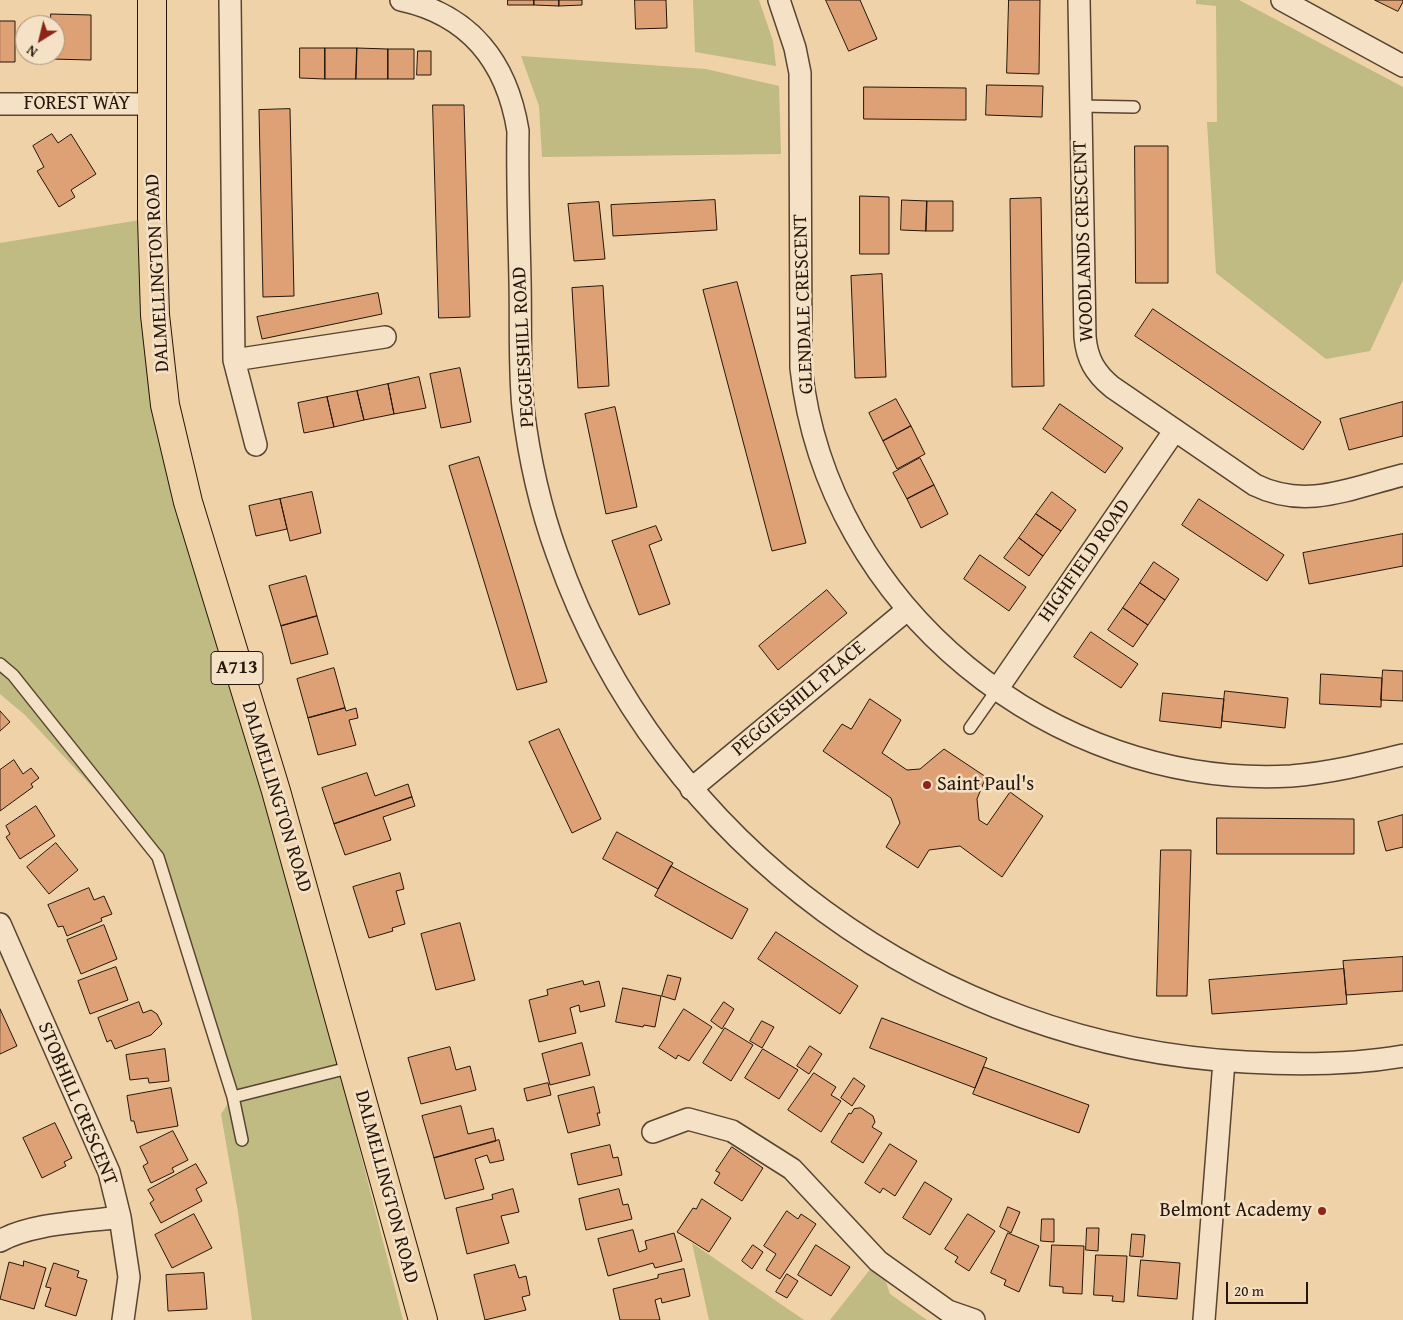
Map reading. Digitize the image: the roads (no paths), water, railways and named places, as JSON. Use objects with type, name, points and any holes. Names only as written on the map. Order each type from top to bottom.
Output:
[{"type":"main road","name":"DALMELLINGTON ROAD","points":[[152,0],[152,218],[155,315],[165,405],[188,502],[276,791],[354,1066],[422,1320]]},
{"type":"street","points":[[230,0],[234,360],[256,445]]},
{"type":"street","name":"PEGGIESHILL ROAD","points":[[401,0],[438,12],[458,23],[474,37],[500,71],[509,90],[518,130],[523,406],[530,455],[556,552],[574,599],[607,668],[649,735],[691,789],[726,827],[802,895],[844,925],[932,978],[1015,1014],[1090,1038],[1170,1054],[1224,1061],[1280,1064],[1337,1063],[1403,1056]]},
{"type":"street","name":"GLENDALE CRESCENT","points":[[779,0],[796,48],[800,74],[801,354],[804,389],[809,416],[829,478],[844,513],[878,571],[907,610],[936,641],[996,691],[1040,718],[1118,752],[1187,768],[1256,776],[1289,776],[1354,767],[1403,754]]},
{"type":"street","name":"WOODLANDS CRESCENT","points":[[1079,0],[1085,337],[1089,358],[1102,379],[1255,485],[1271,493],[1305,498],[1322,496],[1403,475]]},
{"type":"street","points":[[1282,0],[1403,66]]},
{"type":"street","name":"FOREST WAY","points":[[0,104],[153,104]]},
{"type":"street","points":[[234,360],[385,337]]},
{"type":"street","name":"HIGHFIELD ROAD","points":[[996,691],[1175,430]]},
{"type":"street","name":"PEGGIESHILL PLACE","points":[[691,789],[907,610]]},
{"type":"street","name":"STOBHILL CRESCENT","points":[[0,924],[8,962],[109,1172],[120,1217],[129,1277],[123,1320]]},
{"type":"street","points":[[1204,1320],[1224,1061]]},
{"type":"street","points":[[653,1132],[688,1119],[732,1130],[792,1169],[878,1262],[948,1311],[974,1320]]},
{"type":"street","points":[[0,1241],[9,1236],[50,1227],[120,1217]]},
{"type":"lane","points":[[1080,106],[1134,107]]},
{"type":"lane","points":[[0,664],[13,675],[158,857],[233,1096],[242,1140]]},
{"type":"lane","points":[[970,728],[996,691]]},
{"type":"lane","points":[[233,1096],[354,1066]]},
{"type":"place","name":"Saint Paul's","points":[[927,785]]},
{"type":"place","name":"Belmont Academy","points":[[1322,1211]]}]
